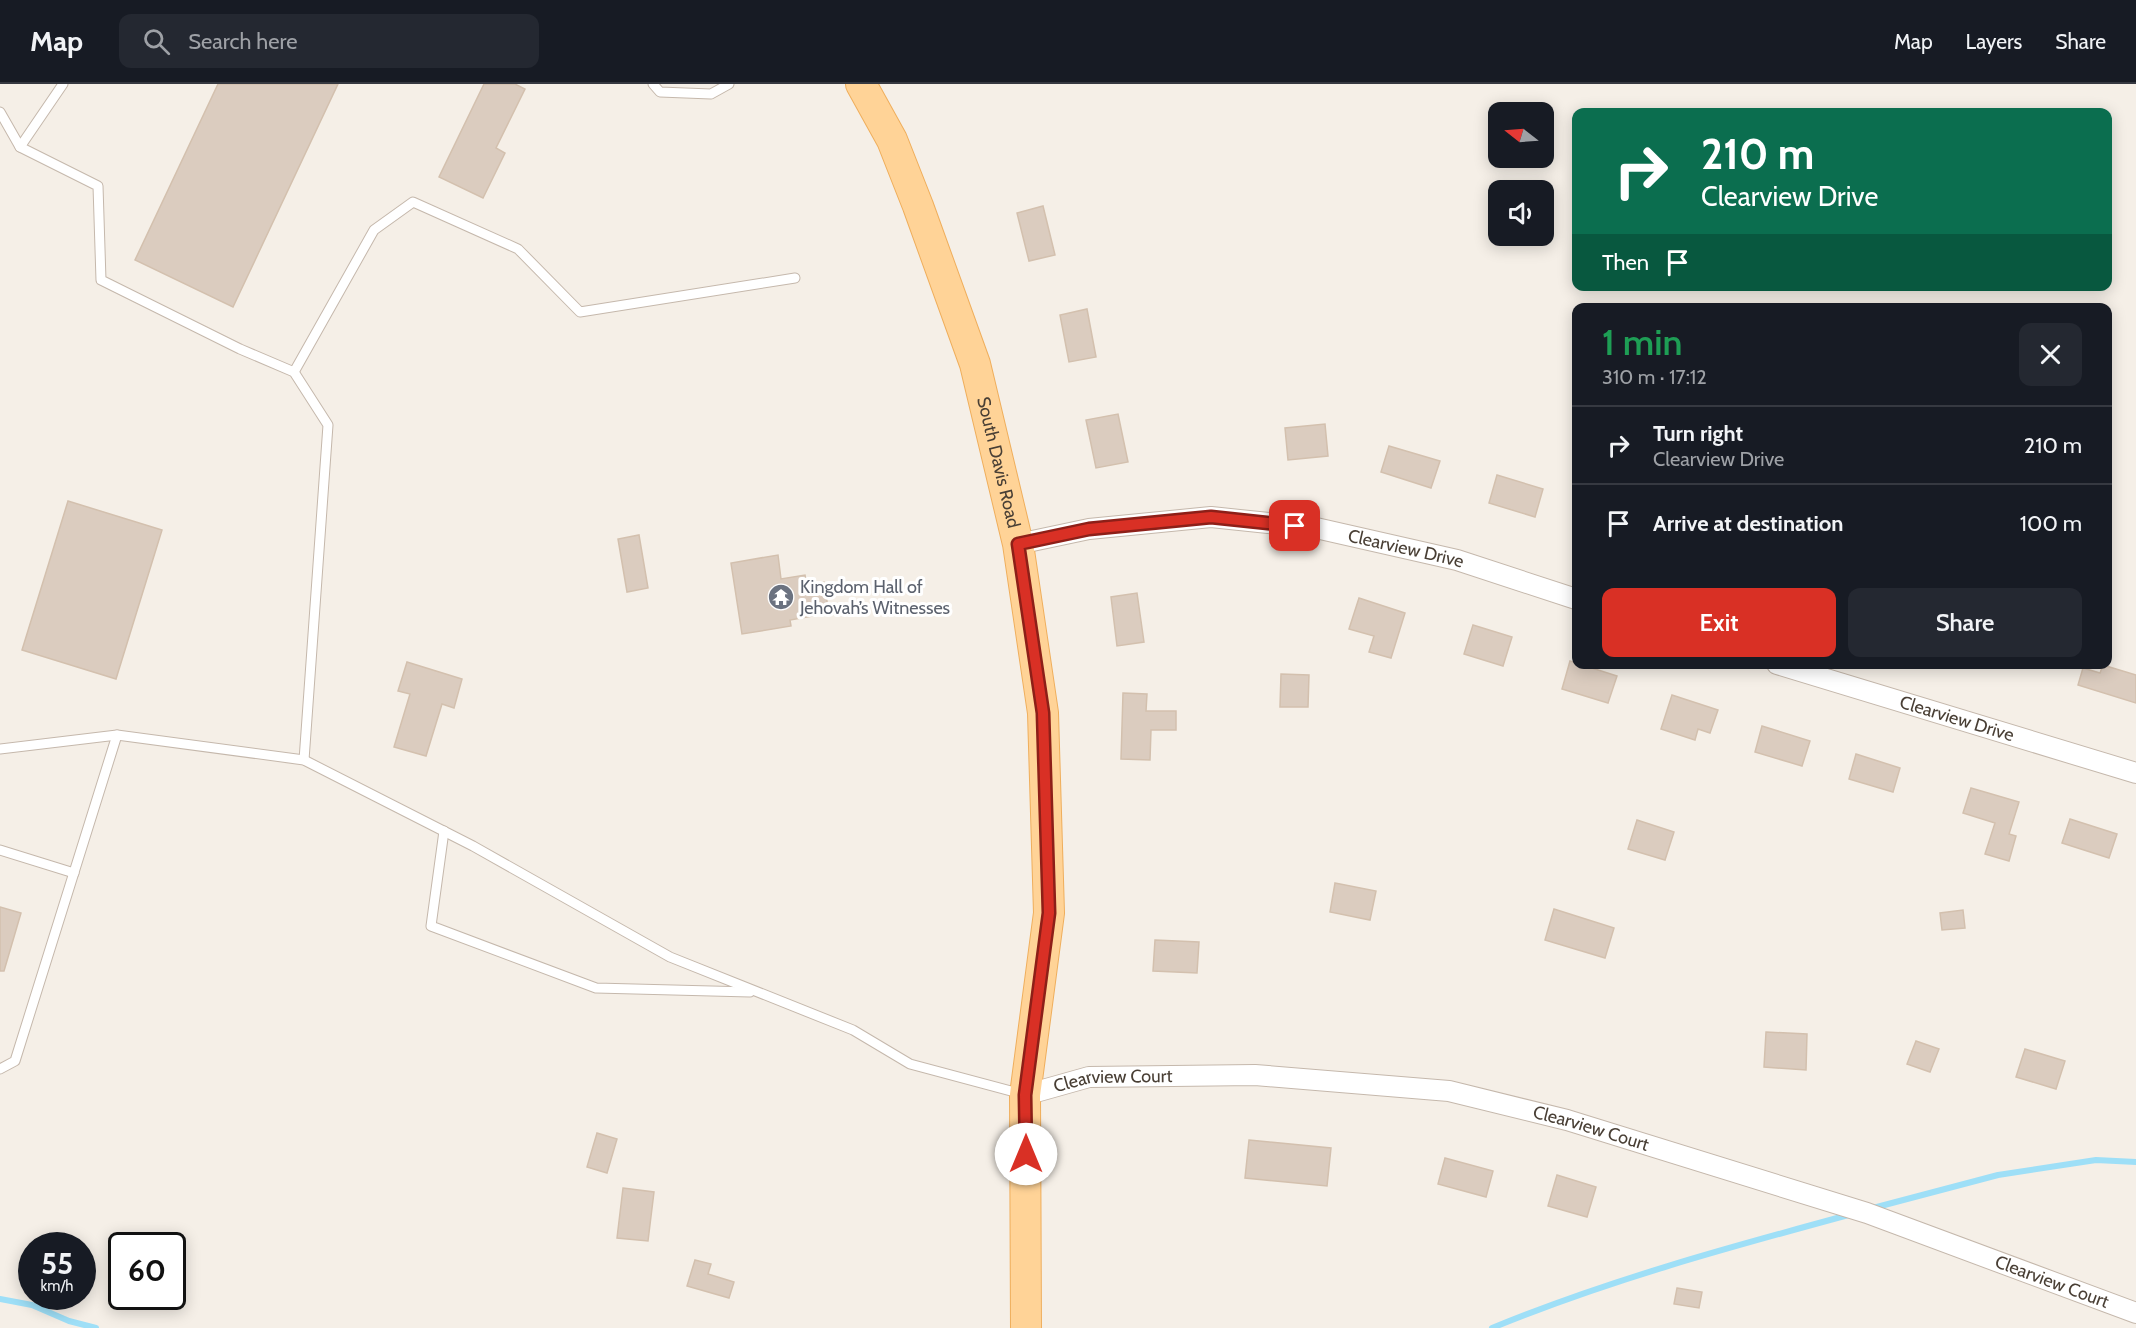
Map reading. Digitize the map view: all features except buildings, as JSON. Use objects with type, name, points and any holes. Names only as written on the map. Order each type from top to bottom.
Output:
[{"type":"main road","name":"South Davis Road","points":[[861,84],[892,140],[975,364],[1018,544],[1043,713],[1049,913],[1025,1095],[1026,1328]]},
{"type":"street","name":"Clearview Drive","points":[[1018,544],[1089,529],[1211,517],[1316,528],[1457,560],[1572,598]]},
{"type":"street","name":"Clearview Drive","points":[[1793,669],[2136,773]]},
{"type":"street","name":"Clearview Court","points":[[1025,1095],[1089,1077],[1255,1075],[1449,1091],[1567,1120],[1867,1213],[2136,1313]]},
{"type":"lane","points":[[20,147],[63,84]]},
{"type":"lane","points":[[652,84],[660,92],[711,94],[729,84]]},
{"type":"lane","points":[[0,112],[20,147],[98,186],[101,280],[240,349],[294,372],[328,425],[304,760]]},
{"type":"lane","points":[[294,372],[374,230],[413,202],[518,249],[580,312],[795,278]]},
{"type":"lane","points":[[0,1069],[15,1061],[117,735]]},
{"type":"lane","points":[[0,749],[117,735],[304,760],[444,831],[670,957],[853,1030],[910,1064],[1025,1095]]},
{"type":"lane","points":[[444,831],[431,926],[596,988],[758,992]]},
{"type":"lane","points":[[0,850],[74,873]]},
{"type":"waterway","points":[[1873,1208],[1998,1175],[2096,1160],[2136,1162]]},
{"type":"waterway","points":[[1492,1328],[1625,1280],[1852,1214]]},
{"type":"waterway","points":[[0,1299],[32,1305],[69,1321],[96,1328]]},
{"type":"place","name":"Kingdom Hall of Jehovah’s Witnesses","points":[[781,597]]},
{"type":"route","points":[[1026,1154],[1025,1095],[1049,913],[1043,713],[1018,544],[1089,529],[1211,517],[1295,526]]}]
